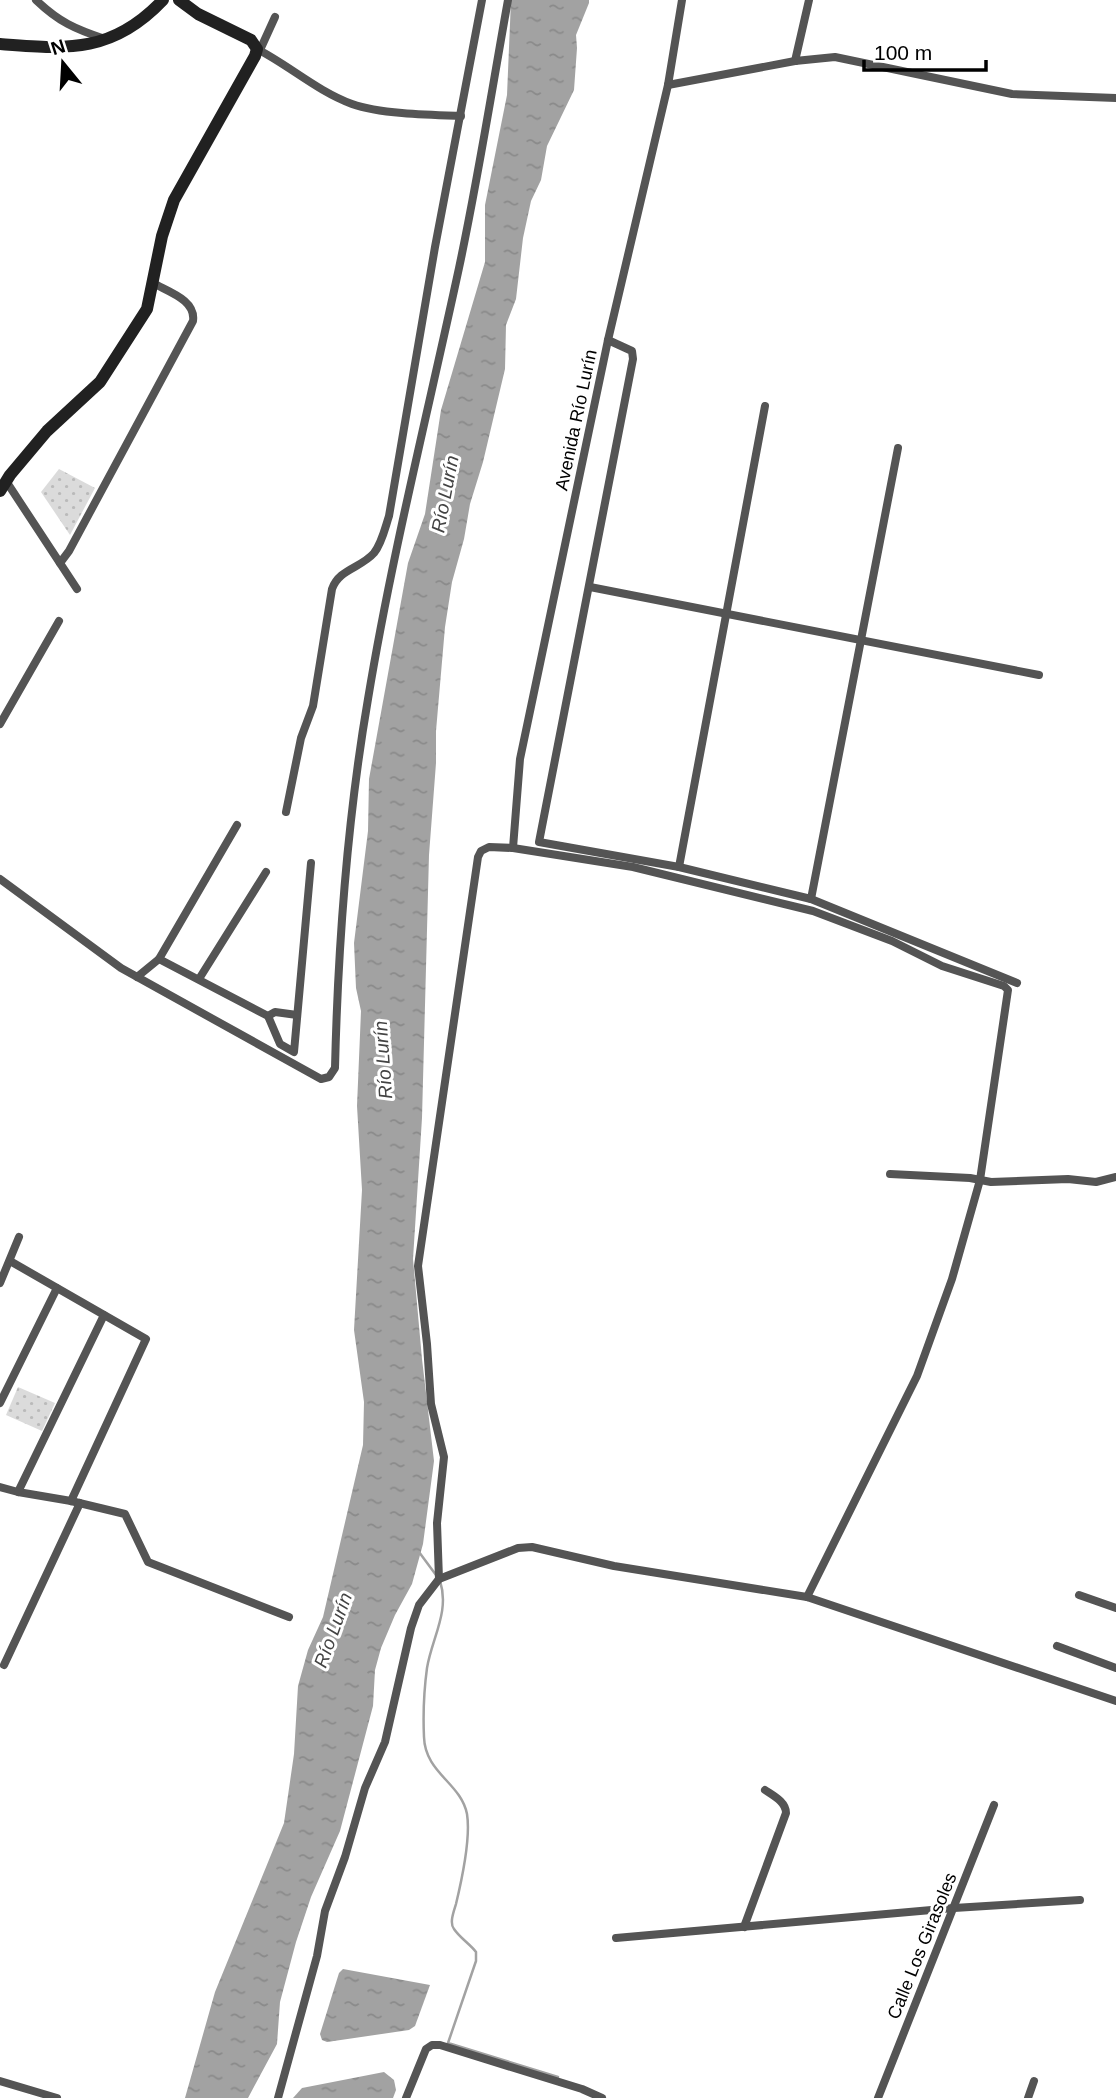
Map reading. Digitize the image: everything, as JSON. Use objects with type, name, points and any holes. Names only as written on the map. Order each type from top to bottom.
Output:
[{"type":"main road","points":[[0,44],[66,48],[107,39],[138,22],[163,0]]},
{"type":"main road","points":[[2,486],[47,431],[100,382],[147,309],[162,236],[174,200],[259,50],[251,40],[182,2]]},
{"type":"street","points":[[36,0],[54,17],[73,28],[107,39]]},
{"type":"street","points":[[286,812],[301,738],[313,706],[335,580],[373,553],[381,541],[389,516],[435,247],[482,0]]},
{"type":"street","points":[[0,879],[121,968],[321,1079],[329,1077],[335,1068],[340,942],[354,799],[368,700],[459,265],[508,0]]},
{"type":"street","name":"Avenida Río Lurín","points":[[513,848],[520,759],[608,340],[668,85],[681,0]]},
{"type":"street","points":[[795,61],[809,0]]},
{"type":"street","points":[[275,17],[259,50],[308,82],[355,105],[409,113],[461,116]]},
{"type":"street","points":[[668,85],[795,61],[835,57],[1012,94],[1116,98]]},
{"type":"street","points":[[60,563],[69,551],[193,321],[190,305],[153,283]]},
{"type":"street","points":[[608,340],[632,351],[633,359],[539,842],[679,866],[811,899],[1017,983]]},
{"type":"street","points":[[679,866],[765,406]]},
{"type":"street","points":[[811,899],[898,448]]},
{"type":"street","points":[[2,486],[77,589]]},
{"type":"street","points":[[590,587],[1039,675]]},
{"type":"street","points":[[0,724],[59,621]]},
{"type":"street","points":[[137,977],[159,959],[237,825]]},
{"type":"street","points":[[439,1579],[437,1522],[444,1457],[431,1404],[428,1344],[418,1259],[478,857],[481,851],[489,847],[513,848],[633,867],[813,911],[892,941],[942,966],[1004,986],[1008,990],[981,1180],[951,1279],[917,1376],[807,1597]]},
{"type":"street","points":[[159,959],[268,1016],[279,1044],[294,1052],[311,863]]},
{"type":"street","points":[[199,979],[266,872]]},
{"type":"street","points":[[268,1016],[275,1012],[297,1015]]},
{"type":"street","points":[[890,1174],[1037,1182],[1068,1179],[1096,1182],[1116,1177]]},
{"type":"street","points":[[0,1283],[19,1237]]},
{"type":"street","points":[[4,1665],[146,1340],[10,1261]]},
{"type":"street","points":[[0,1403],[57,1288]]},
{"type":"street","points":[[18,1492],[104,1315]]},
{"type":"street","points":[[0,1487],[127,1516],[143,1555],[153,1565],[289,1617]]},
{"type":"street","points":[[278,2098],[317,1956],[325,1911],[345,1857],[365,1788],[385,1742],[411,1628],[419,1605],[439,1579],[518,1548],[532,1546],[649,1572],[807,1597],[1116,1701]]},
{"type":"street","points":[[1079,1595],[1116,1608]]},
{"type":"street","points":[[1057,1646],[1116,1668]]},
{"type":"street","points":[[744,1927],[786,1813],[782,1802],[765,1790]]},
{"type":"street","name":"Calle Los Girasoles","points":[[878,2098],[995,1805]]},
{"type":"street","points":[[615,1938],[954,1908],[1080,1900]]},
{"type":"street","points":[[406,2098],[426,2049],[432,2045],[440,2045],[582,2089],[602,2098]]},
{"type":"street","points":[[0,2081],[57,2098]]},
{"type":"street","points":[[1028,2098],[1034,2081]]},
{"type":"shaded area","points":[[59,469],[95,488],[70,535],[41,492]]},
{"type":"shaded area","points":[[18,1387],[55,1403],[42,1431],[6,1415]]},
{"type":"water","name":"Río Lurín","points":[[511,0],[589,0],[589,3],[576,35],[574,90],[547,146],[541,180],[531,201],[523,238],[516,299],[506,325],[505,369],[470,504],[452,582],[445,627],[429,855],[422,1118],[413,1259],[434,1461],[423,1544],[412,1584],[381,1648],[375,1670],[373,1706],[340,1831],[311,1897],[280,2002],[277,2044],[248,2098],[185,2098],[215,1992],[284,1823],[294,1754],[298,1686],[308,1650],[323,1617],[363,1445],[364,1402],[354,1330],[362,1190],[357,1106],[361,1011],[356,988],[354,943],[368,831],[369,779],[408,563],[425,514],[441,410],[485,262],[485,205],[507,95]]},
{"type":"water","points":[[343,1969],[430,1985],[415,2026],[409,2030],[327,2042],[322,2040],[320,2034],[339,1973]]},
{"type":"water","points":[[384,2072],[394,2080],[396,2090],[393,2098],[293,2098],[302,2088]]},
{"type":"waterway","points":[[419,1552],[436,1575]]},
{"type":"waterway","points":[[440,1581],[443,1592],[442,1614],[427,1668],[424,1737],[430,1760],[458,1794],[467,1814],[465,1859],[452,1924],[456,1932],[476,1952],[476,1961],[448,2043],[558,2077]]}]
